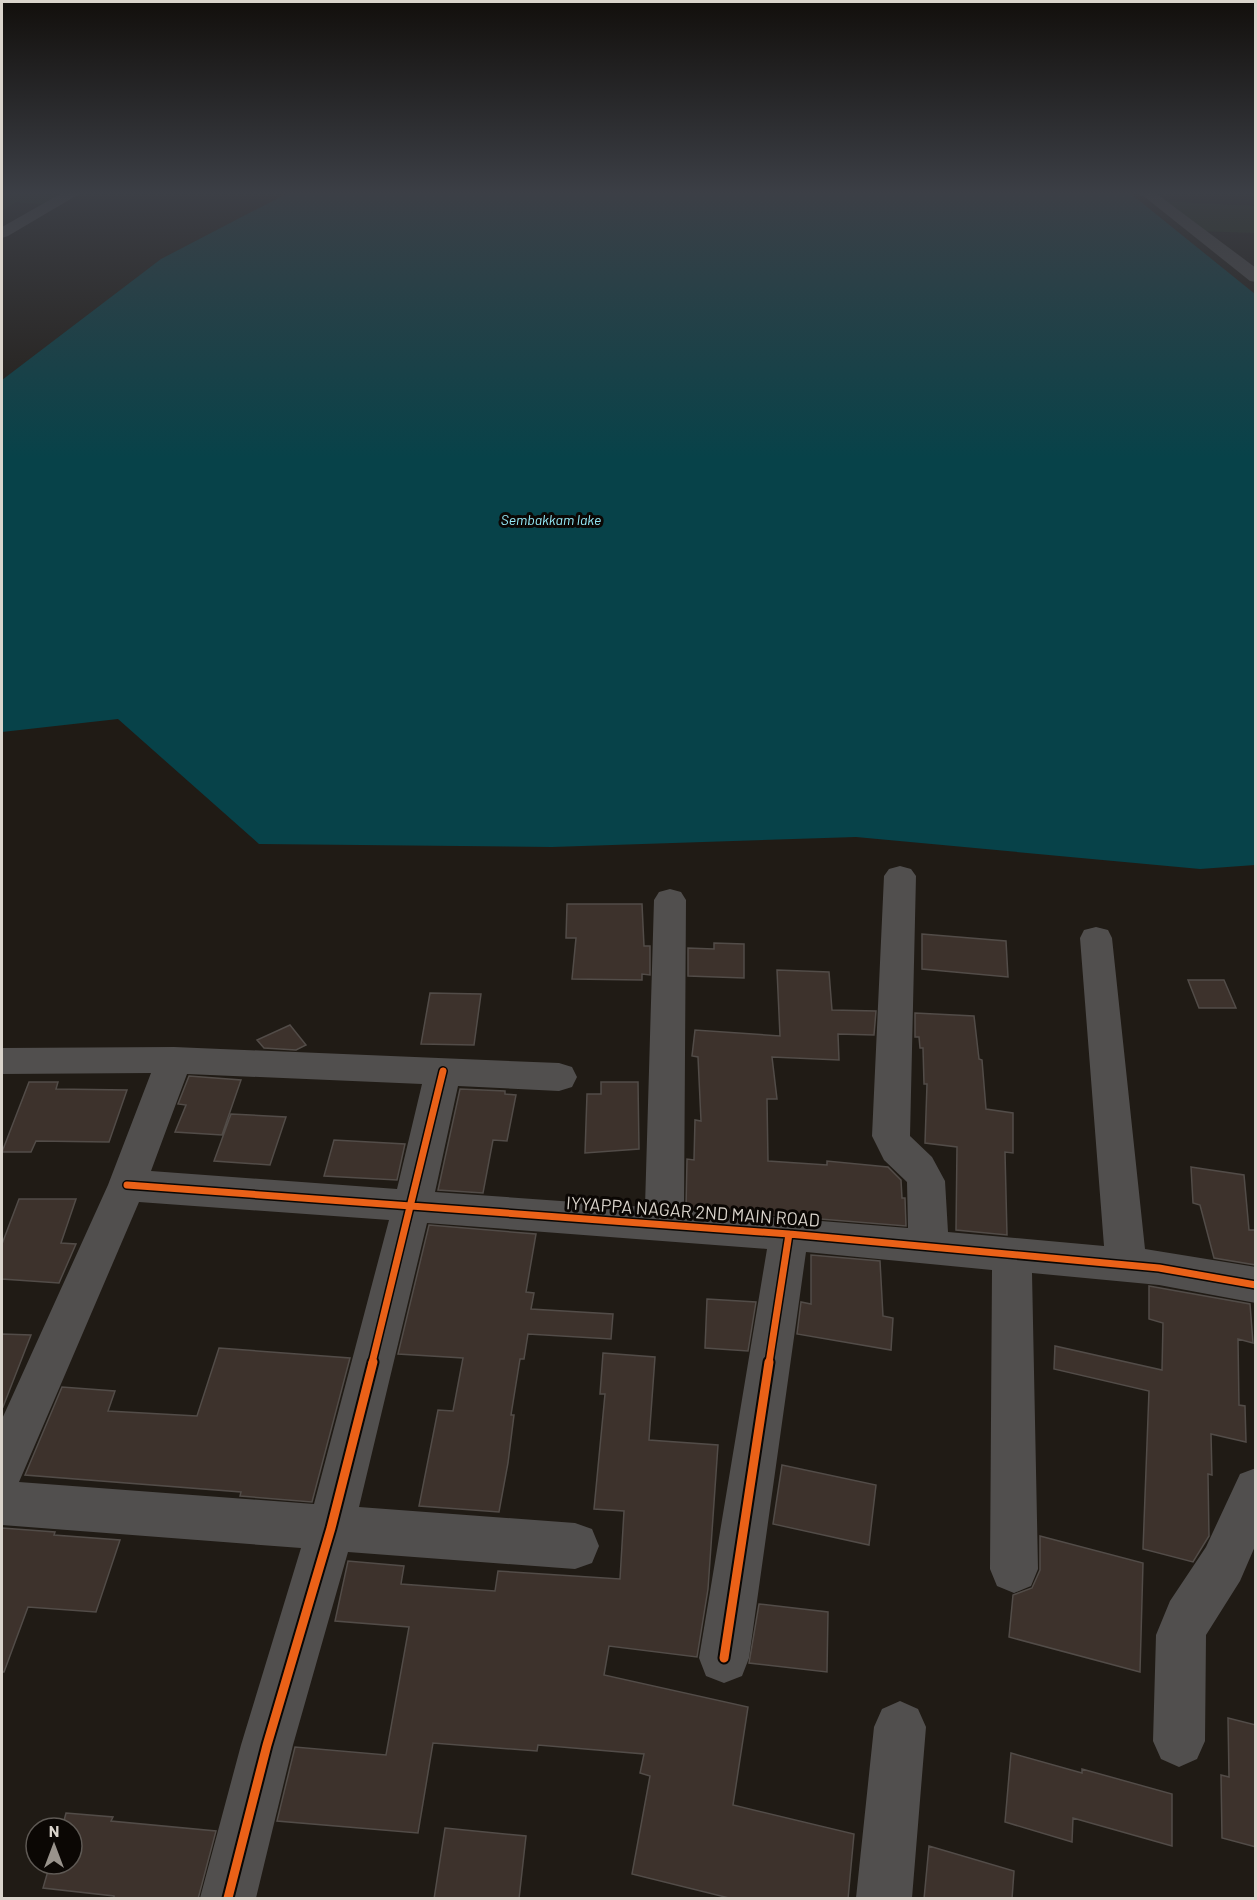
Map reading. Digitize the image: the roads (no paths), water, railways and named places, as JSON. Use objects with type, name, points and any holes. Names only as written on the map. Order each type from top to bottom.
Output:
[{"type":"street","points":[[900,876],[891,1136],[893,1144],[918,1165],[926,1181],[928,1247]]},
{"type":"street","points":[[664,1225],[670,900]]},
{"type":"street","points":[[1096,938],[1126,1265]]},
{"type":"street","points":[[2,1061],[174,1060],[559,1077]]},
{"type":"street","points":[[2,1468],[127,1185],[174,1060]]},
{"type":"street","points":[[228,1899],[267,1745],[331,1528],[412,1206],[443,1071]]},
{"type":"street","name":"IYYAPPA NAGAR 2ND MAIN ROAD","points":[[127,1185],[789,1234],[1159,1268],[1256,1285]]},
{"type":"street","points":[[724,1658],[789,1234]]},
{"type":"street","points":[[1012,1255],[1014,1569]]},
{"type":"street","points":[[1179,1741],[1181,1635],[1187,1618],[1223,1564],[1256,1490]]},
{"type":"street","points":[[2,1503],[575,1546]]},
{"type":"street","points":[[884,1899],[900,1727]]},
{"type":"water","name":"Sembakkam lake","points":[[130,283],[1241,283],[1255,294],[1255,865],[1200,869],[856,837],[552,847],[259,844],[118,719],[2,732],[2,380]]}]
